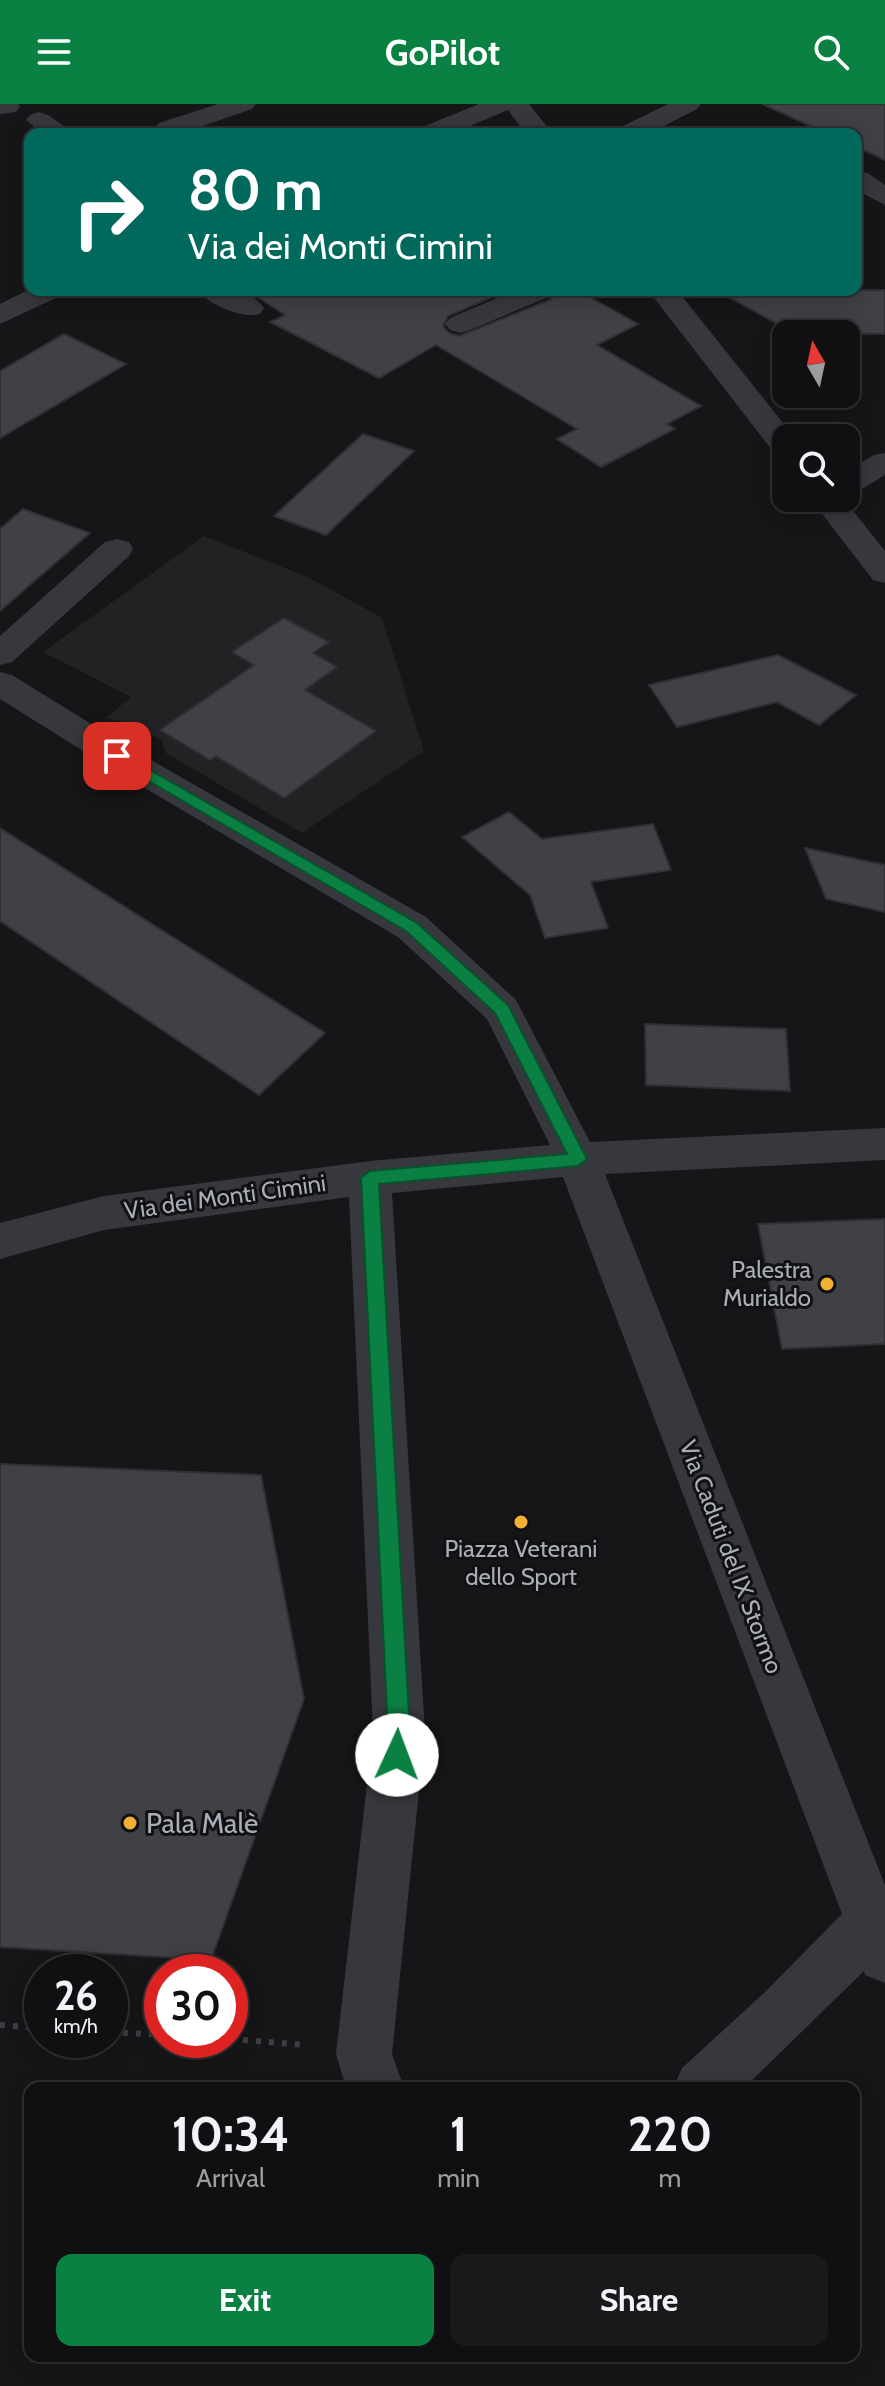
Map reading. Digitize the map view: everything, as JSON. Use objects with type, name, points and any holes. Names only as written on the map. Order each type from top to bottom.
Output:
[{"type":"street","points":[[171,128],[243,104]]},
{"type":"street","points":[[443,128],[501,104]]},
{"type":"street","points":[[516,104],[535,128]]},
{"type":"street","points":[[640,128],[688,104]]},
{"type":"street","points":[[862,182],[885,197]]},
{"type":"street","points":[[0,315],[38,296]]},
{"type":"street","points":[[225,296],[250,308]]},
{"type":"street","points":[[460,324],[527,296]]},
{"type":"street","points":[[667,296],[772,429]]},
{"type":"street","points":[[860,477],[885,462]]},
{"type":"street","points":[[837,512],[885,573]]},
{"type":"street","points":[[0,654],[117,549]]},
{"type":"street","name":"Via Caduti del IX Stormo","points":[[0,683],[117,756],[412,927],[502,1010],[578,1159],[879,1939]]},
{"type":"street","name":"Via dei Monti Cimini","points":[[0,1241],[104,1213],[370,1178],[578,1159],[885,1144]]},
{"type":"street","points":[[370,1178],[399,1732],[364,2054],[373,2082]]},
{"type":"street","points":[[709,2082],[785,2012],[879,1939]]},
{"type":"path","points":[[0,2025],[24,2027]]},
{"type":"path","points":[[248,2040],[305,2045]]},
{"type":"shaded area","points":[[204,536],[308,577],[382,618],[424,751],[302,833],[166,753],[161,740],[130,724],[106,718],[131,697],[43,652]]},
{"type":"building","points":[[762,104],[885,104],[885,160],[862,150],[862,128],[815,128]]},
{"type":"building","points":[[862,290],[885,290],[885,334],[860,334],[860,320],[772,321],[727,296],[862,296]]},
{"type":"building","points":[[256,296],[494,296],[448,316],[443,326],[449,333],[459,336],[554,296],[588,296],[638,324],[597,345],[701,406],[667,424],[675,429],[601,467],[557,439],[577,429],[436,345],[379,378],[270,322],[285,315]]},
{"type":"building","points":[[64,334],[126,364],[0,438],[0,371]]},
{"type":"building","points":[[363,434],[414,451],[326,535],[274,516]]},
{"type":"building","points":[[23,509],[90,533],[0,611],[0,529]]},
{"type":"building","points":[[284,618],[329,642],[313,653],[337,667],[305,690],[376,731],[284,798],[216,756],[210,760],[160,730],[254,665],[232,652]]},
{"type":"building","points":[[778,655],[856,695],[819,725],[777,702],[677,727],[649,685]]},
{"type":"building","points":[[509,812],[542,839],[653,824],[671,870],[591,882],[608,928],[545,938],[530,895],[462,837]]},
{"type":"building","points":[[0,828],[325,1033],[259,1095],[0,921]]},
{"type":"building","points":[[805,848],[885,865],[885,912],[826,899]]},
{"type":"building","points":[[645,1024],[786,1029],[790,1091],[646,1085]]},
{"type":"building","name":"Palestra Murialdo","points":[[885,1219],[885,1344],[782,1349],[758,1224]]},
{"type":"building","name":"Pala Malè","points":[[0,1464],[261,1475],[304,1699],[213,1954],[144,1956],[0,1947]]},
{"type":"place","name":"Palestra Murialdo","points":[[827,1284]]},
{"type":"place","name":"Piazza Veterani dello Sport","points":[[521,1522]]},
{"type":"place","name":"Pala Malè","points":[[130,1823]]},
{"type":"route","points":[[117,756],[412,927],[502,1010],[578,1159],[370,1178],[399,1732],[397,1755]]}]
